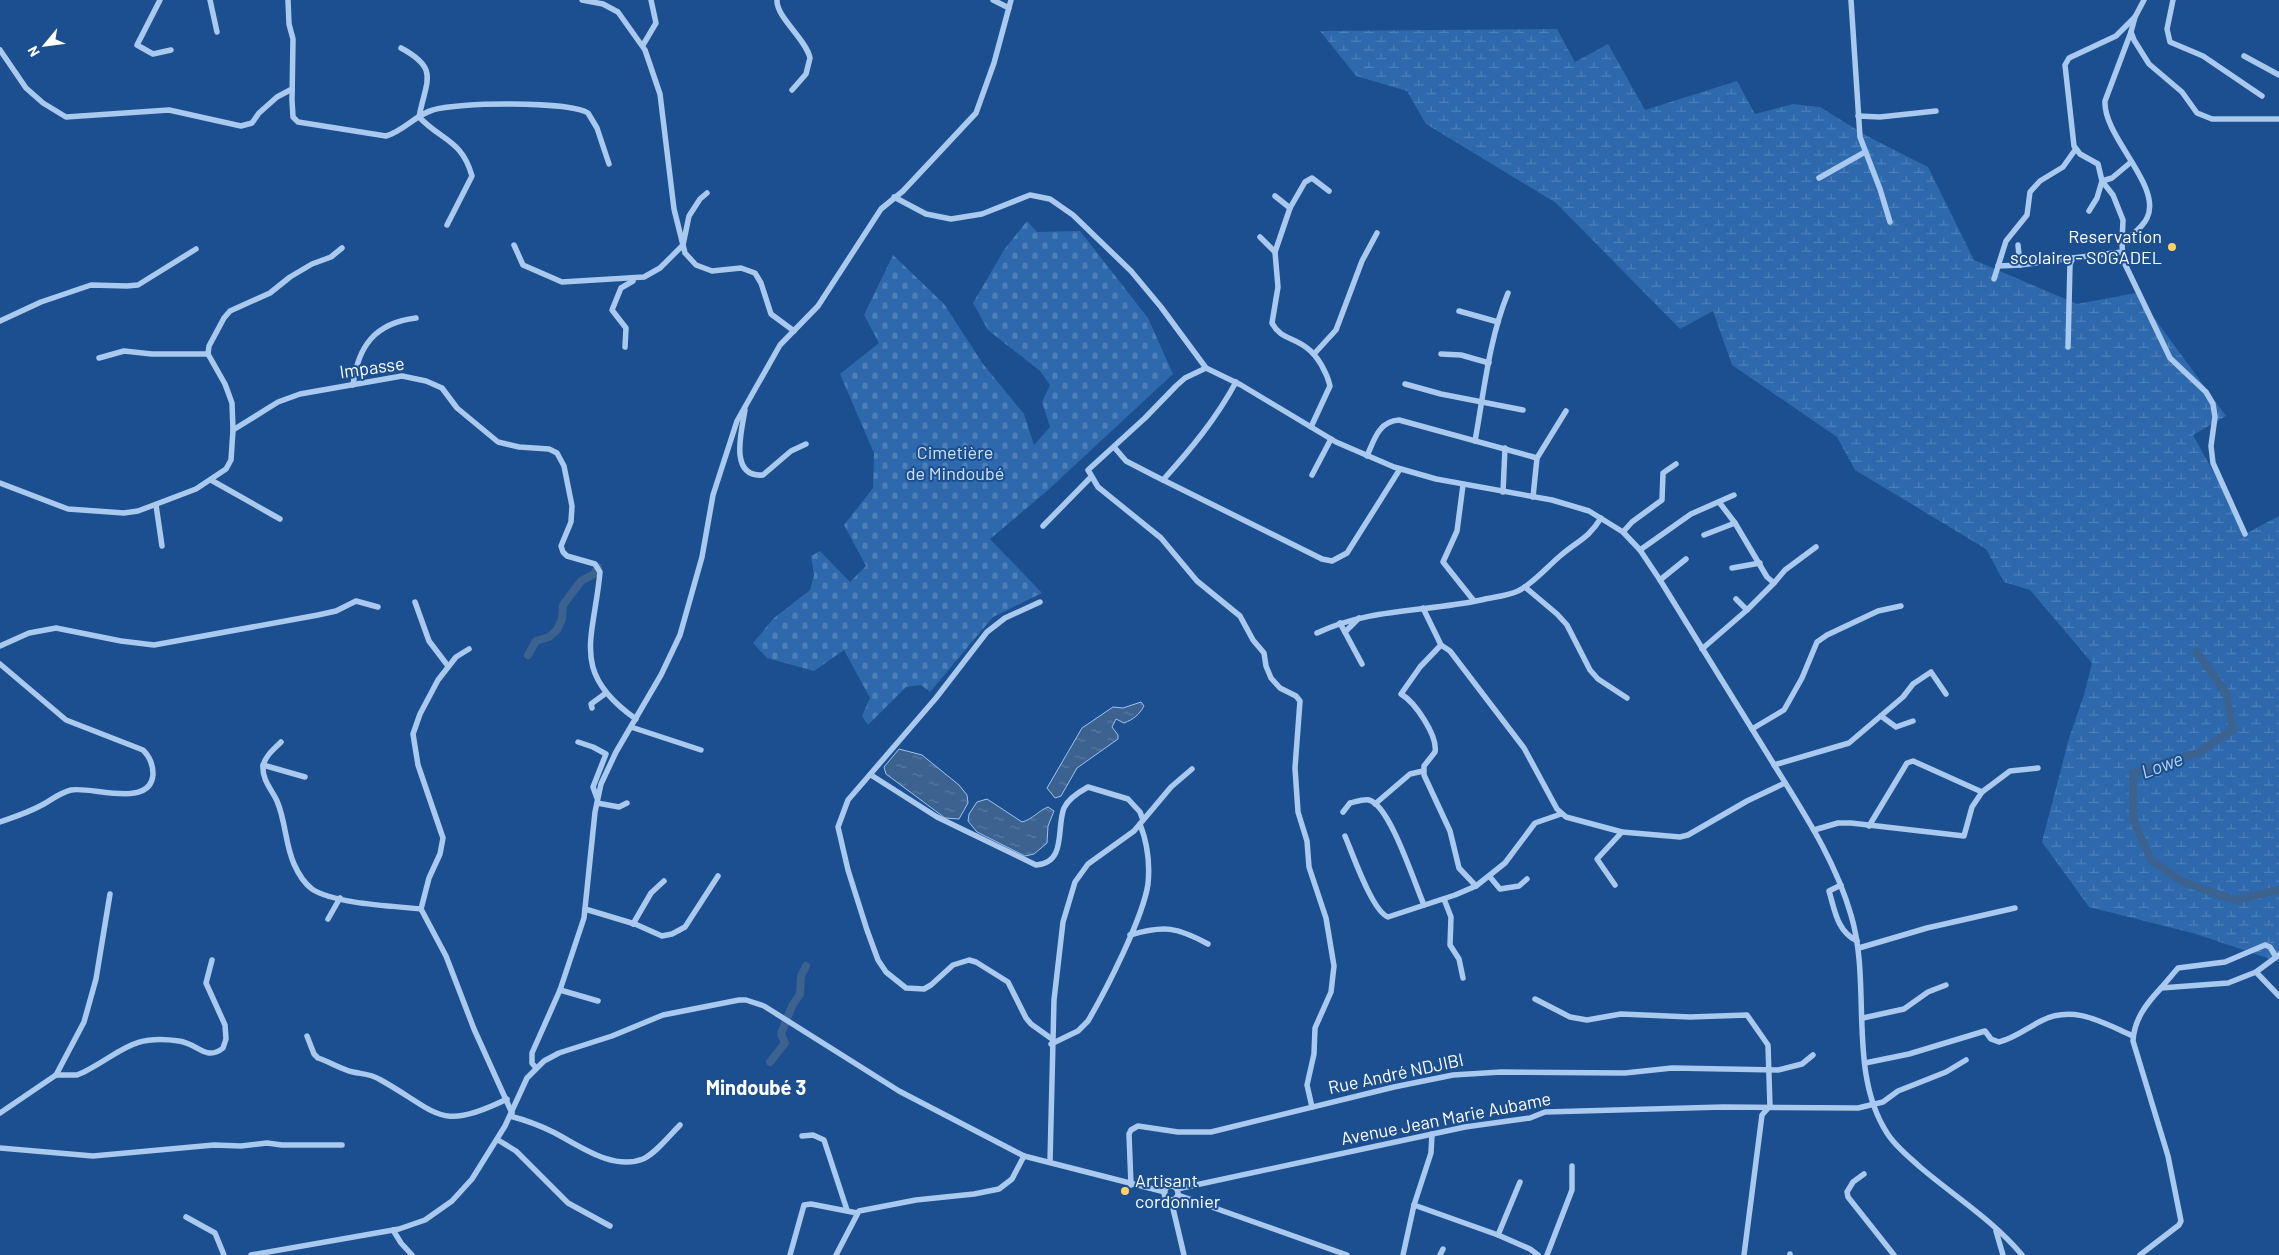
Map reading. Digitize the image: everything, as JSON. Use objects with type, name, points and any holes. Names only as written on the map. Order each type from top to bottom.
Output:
[{"type":"street","points":[[160,0],[137,45],[153,54],[171,50]]},
{"type":"street","points":[[210,0],[216,32]]},
{"type":"street","points":[[288,0],[289,24],[294,39],[293,117],[302,124],[386,136],[399,132],[419,117],[435,109],[471,103],[568,107],[588,113],[597,128],[609,164]]},
{"type":"street","points":[[582,0],[611,7],[618,12],[643,45],[660,94],[674,209],[688,257],[701,268],[720,272],[727,269],[741,268],[755,273],[761,283],[771,314],[794,331]]},
{"type":"street","points":[[643,45],[656,23],[651,0]]},
{"type":"street","points":[[777,0],[779,10],[806,47],[810,58],[806,74],[792,90]]},
{"type":"street","points":[[993,0],[1009,8]]},
{"type":"street","points":[[536,1068],[532,1063],[532,1053],[560,990],[580,933],[585,909],[597,800],[606,770],[680,635],[702,558],[713,496],[734,429],[780,345],[818,306],[880,209],[976,113],[994,63],[1011,0]]},
{"type":"street","points":[[1851,0],[1860,137],[1880,189],[1890,222]]},
{"type":"street","points":[[1994,279],[2006,241],[2027,215],[2031,190],[2040,181],[2064,167],[2075,150],[2072,137],[2066,61],[2116,36],[2134,17],[2144,0]]},
{"type":"street","points":[[2173,0],[2166,29],[2170,42],[2203,56],[2262,96]]},
{"type":"street","points":[[2122,243],[2145,223],[2150,210],[2149,196],[2105,109],[2105,101],[2131,32],[2134,17]]},
{"type":"street","points":[[2131,32],[2149,64],[2182,92],[2192,108],[2201,116],[2212,119],[2279,119]]},
{"type":"street","points":[[401,48],[423,62],[426,67],[427,82],[419,117]]},
{"type":"street","points":[[0,50],[26,88],[60,115],[72,118],[110,113],[169,110],[241,126],[252,123],[259,113],[277,97],[292,89]]},
{"type":"street","points":[[2244,56],[2279,75]]},
{"type":"street","points":[[1858,116],[1880,117],[1936,111]]},
{"type":"street","points":[[419,117],[434,132],[456,145],[469,164],[472,176],[447,225]]},
{"type":"street","points":[[2075,150],[2096,162],[2102,181],[2120,208],[2123,220],[2122,252],[2127,269],[2170,358],[2206,392],[2214,404],[2215,418],[2211,446],[2213,463],[2245,534]]},
{"type":"street","points":[[1819,178],[1865,152]]},
{"type":"street","points":[[2102,181],[2112,178],[2131,162]]},
{"type":"street","points":[[1311,427],[1330,386],[1323,368],[1314,354],[1307,348],[1279,333],[1272,323],[1278,286],[1274,252],[1290,208],[1308,179],[1312,178],[1329,191]]},
{"type":"street","points":[[2089,211],[2097,198],[2102,181]]},
{"type":"street","points":[[625,347],[626,328],[613,313],[613,307],[622,288],[660,268],[683,245],[690,216],[700,199],[707,193]]},
{"type":"street","points":[[894,197],[926,214],[951,219],[982,214],[1030,195],[1050,199],[1073,215],[1131,272],[1161,307],[1192,353],[1206,368],[1236,382],[1331,439],[1400,469],[1464,485],[1574,506],[1601,518],[1624,532],[1640,550],[1660,580],[1786,783],[1814,830],[1841,885],[1852,916],[1858,948],[1864,1063],[1874,1106],[1888,1134],[1899,1147],[1942,1186],[1993,1226],[2022,1255]]},
{"type":"street","points":[[1275,196],[1290,208]]},
{"type":"street","points":[[1314,354],[1336,330],[1362,261],[1378,233]]},
{"type":"street","points":[[1260,237],[1274,252]]},
{"type":"street","points":[[514,245],[523,265],[562,282],[638,279]]},
{"type":"street","points":[[2018,245],[2020,265]]},
{"type":"street","points":[[0,483],[68,509],[124,513],[156,505],[196,489],[211,480],[229,464],[233,430],[232,403],[225,384],[208,354],[209,346],[227,314],[270,293],[290,277],[312,264],[331,256],[342,248]]},
{"type":"street","points":[[0,321],[41,302],[91,285],[127,286],[138,284],[196,249]]},
{"type":"street","points":[[1998,266],[2122,252]]},
{"type":"street","points":[[2068,347],[2070,264],[2073,258]]},
{"type":"street","points":[[1475,441],[1498,322],[1508,293]]},
{"type":"street","points":[[1460,311],[1498,322]]},
{"type":"street","points":[[353,385],[357,366],[374,333],[399,321],[416,318]]},
{"type":"street","points":[[99,358],[124,351],[152,354],[208,354]]},
{"type":"street","points":[[1441,354],[1461,355],[1489,363]]},
{"type":"street","points":[[1206,368],[1185,378],[1088,470],[1090,478],[1098,488],[1161,538],[1197,581],[1240,616],[1253,640],[1264,653],[1266,666],[1271,678],[1280,688],[1296,696],[1300,701],[1295,768],[1298,812],[1307,841],[1309,867],[1326,918],[1334,966],[1332,992],[1314,1028],[1314,1054],[1307,1085],[1312,1107]]},
{"type":"street","name":"Impasse","points":[[233,430],[278,402],[300,394],[402,376],[416,377],[442,388],[457,408],[498,442],[519,447],[549,449],[557,453],[564,466],[572,506],[571,522],[561,546],[563,552],[567,556],[595,564],[600,572],[589,644],[595,671],[606,693],[614,703],[636,718]]},
{"type":"street","points":[[1163,480],[1200,438],[1220,411],[1236,382]]},
{"type":"street","points":[[1405,384],[1482,403],[1523,410]]},
{"type":"street","points":[[746,406],[738,453],[746,469],[753,474],[763,475],[791,451],[806,444]]},
{"type":"street","points":[[1533,497],[1537,458],[1566,411]]},
{"type":"street","points":[[1367,456],[1380,429],[1391,421],[1425,426],[1537,458]]},
{"type":"street","points":[[1312,475],[1331,439]]},
{"type":"street","points":[[1114,447],[1126,460],[1163,480],[1322,560],[1332,561],[1347,553],[1400,469]]},
{"type":"street","points":[[1503,492],[1505,448]]},
{"type":"street","points":[[1624,532],[1632,522],[1662,500],[1663,473],[1676,464]]},
{"type":"street","points":[[1043,526],[1090,478]]},
{"type":"street","points":[[211,480],[280,519]]},
{"type":"street","points":[[1464,485],[1457,531],[1443,562],[1474,601]]},
{"type":"street","points":[[1640,550],[1691,514],[1734,495]]},
{"type":"street","points":[[1719,502],[1774,583]]},
{"type":"street","points":[[156,505],[162,546]]},
{"type":"street","points":[[1317,633],[1340,623],[1359,618],[1423,608],[1450,606],[1512,593],[1524,587],[1587,537],[1601,518]]},
{"type":"street","points":[[1704,534],[1735,523]]},
{"type":"street","points":[[1702,649],[1747,610],[1785,570],[1816,546]]},
{"type":"street","points":[[1660,580],[1686,559]]},
{"type":"street","points":[[1732,568],[1760,563]]},
{"type":"street","points":[[1524,587],[1557,614],[1567,625],[1590,670],[1598,679],[1627,698]]},
{"type":"street","points":[[1736,599],[1747,610]]},
{"type":"street","points":[[0,646],[29,633],[56,628],[121,641],[154,645],[318,615],[336,611],[356,601],[378,607]]},
{"type":"street","points":[[415,602],[429,641],[448,666]]},
{"type":"street","points":[[1040,602],[1005,618],[987,632],[936,698],[848,800],[838,827],[848,870],[867,930],[882,967],[906,988],[915,990],[931,985],[960,962],[969,960],[976,962],[1008,982],[1026,1018],[1052,1042]]},
{"type":"street","points":[[1752,729],[1784,710],[1802,678],[1817,642],[1827,635],[1878,611],[1901,606]]},
{"type":"street","points":[[1423,608],[1441,645],[1455,658],[1524,748],[1561,814],[1572,820],[1622,832],[1680,837],[1688,835],[1747,801],[1786,783]]},
{"type":"street","points":[[1345,632],[1359,618]]},
{"type":"street","points":[[1340,623],[1362,664]]},
{"type":"street","points":[[1441,645],[1420,667],[1401,694],[1415,704],[1436,749],[1424,766],[1423,771],[1450,830],[1462,873],[1476,886]]},
{"type":"street","points":[[469,649],[448,666],[429,695],[413,734],[418,765],[442,838],[440,854],[429,878],[421,909],[446,956],[474,1029],[508,1100],[511,1115]]},
{"type":"street","points":[[0,664],[66,720],[143,750],[148,756],[153,772],[149,785],[139,793],[71,790],[22,814],[0,822]]},
{"type":"street","points":[[1774,765],[1849,743],[1903,697],[1913,684],[1931,672],[1946,694]]},
{"type":"street","points":[[592,708],[591,704],[606,693]]},
{"type":"street","points":[[1881,716],[1896,727],[1913,721]]},
{"type":"street","points":[[631,727],[701,750]]},
{"type":"street","points":[[281,742],[265,759],[264,765],[266,780],[284,820],[291,855],[298,874],[314,890],[340,898],[421,909]]},
{"type":"street","points":[[578,742],[606,754],[593,787],[597,800]]},
{"type":"street","points":[[1868,826],[1907,763],[1913,760],[1982,792]]},
{"type":"street","points":[[264,765],[305,777]]},
{"type":"street","points":[[1814,830],[1838,823],[1964,836],[1972,807],[1982,792],[2010,771],[2038,768]]},
{"type":"street","points":[[1050,1162],[1052,1042],[1062,929],[1075,882],[1088,864],[1122,842],[1171,787],[1192,769]]},
{"type":"street","points":[[1374,804],[1410,774],[1423,771]]},
{"type":"street","points":[[871,775],[937,817],[1036,865],[1049,862],[1055,855],[1064,808],[1074,796],[1088,787],[1128,799],[1140,812],[1147,856],[1148,882],[1130,935],[1088,1021],[1078,1031],[1052,1042]]},
{"type":"street","points":[[597,800],[619,807],[627,803]]},
{"type":"street","points":[[1343,812],[1350,804],[1366,800],[1374,804],[1397,837],[1424,905]]},
{"type":"street","points":[[1345,836],[1364,881],[1382,914],[1388,917],[1444,899],[1476,886],[1490,877],[1519,846],[1535,823],[1561,814]]},
{"type":"street","points":[[1615,885],[1597,859],[1622,832]]},
{"type":"street","points":[[585,909],[633,924],[662,936],[679,930],[689,921],[702,898],[718,876]]},
{"type":"street","points":[[1490,877],[1502,889],[1519,886],[1528,879]]},
{"type":"street","points":[[633,924],[651,893],[664,881]]},
{"type":"street","points":[[1841,885],[1829,891],[1842,930],[1857,941]]},
{"type":"street","points":[[56,1075],[87,1013],[96,979],[110,894]]},
{"type":"street","points":[[328,919],[340,898]]},
{"type":"street","points":[[1444,899],[1451,917],[1450,945],[1458,959],[1463,978]]},
{"type":"street","points":[[1858,948],[1927,928],[2015,908]]},
{"type":"street","points":[[1130,935],[1172,928],[1191,934],[1208,944]]},
{"type":"street","points":[[2140,1255],[2172,1231],[2181,1221],[2168,1156],[2136,1055],[2133,1036],[2142,1012],[2161,988],[2178,968],[2225,962],[2265,944],[2277,956],[2256,972],[2228,984],[2187,984],[2161,988]]},
{"type":"street","points":[[0,1113],[56,1075],[84,1072],[136,1041],[180,1041],[190,1043],[207,1054],[217,1053],[223,1048],[226,1030],[206,983],[212,960]]},
{"type":"street","points":[[2256,972],[2279,996]]},
{"type":"street","points":[[1863,1018],[1904,1009],[1928,992],[1946,985]]},
{"type":"street","points":[[560,990],[598,1002]]},
{"type":"street","points":[[1535,999],[1570,1017],[1587,1020],[1621,1014],[1690,1017],[1747,1015],[1767,1041],[1770,1068],[1769,1107],[1762,1116],[1744,1255]]},
{"type":"street","points":[[251,1255],[393,1230],[425,1220],[452,1201],[476,1173],[498,1140],[528,1078],[536,1068],[559,1053],[670,1013],[746,1000],[764,1006],[904,1094],[1024,1156],[1165,1192],[1167,1198],[1171,1200],[1184,1255]]},
{"type":"street","points":[[1864,1063],[1909,1054],[1985,1031],[1991,1039],[1999,1042],[2015,1036],[2042,1020],[2065,1015],[2084,1014],[2133,1036]]},
{"type":"street","points":[[307,1036],[318,1058],[353,1072],[378,1078],[424,1107],[447,1117],[457,1118],[474,1114],[508,1100]]},
{"type":"street","name":"Rue André NDJIBI","points":[[1131,1184],[1129,1134],[1134,1127],[1178,1132],[1211,1132],[1428,1080],[1468,1074],[1501,1072],[1615,1073],[1672,1068],[1770,1068],[1778,1070],[1797,1067],[1813,1055]]},
{"type":"street","points":[[1874,1106],[1887,1100],[1898,1090],[1946,1072],[1966,1060]]},
{"type":"street","name":"Avenue Jean Marie Aubame","points":[[1165,1192],[1169,1187],[1177,1192],[1237,1175],[1432,1134],[1508,1120],[1530,1118],[1545,1112],[1755,1107],[1858,1108],[1874,1106]]},
{"type":"street","points":[[1755,1107],[1762,1116]]},
{"type":"street","points":[[511,1115],[606,1159],[622,1161],[638,1160],[648,1156],[680,1125]]},
{"type":"street","points":[[1403,1255],[1414,1206],[1431,1152],[1432,1134]]},
{"type":"street","points":[[802,1136],[813,1135],[824,1140],[847,1210]]},
{"type":"street","points":[[498,1140],[516,1151],[568,1204],[610,1226]]},
{"type":"street","points":[[0,1148],[93,1156],[214,1145],[240,1146],[267,1143],[282,1145],[342,1145]]},
{"type":"street","points":[[836,1255],[857,1213],[861,1210],[974,1194],[999,1188],[1012,1180],[1024,1156]]},
{"type":"street","points":[[1547,1255],[1572,1190],[1572,1166]]},
{"type":"street","points":[[1864,1174],[1849,1187],[1848,1196],[1894,1255]]},
{"type":"street","points":[[1498,1235],[1520,1182]]},
{"type":"street","points":[[1171,1200],[1177,1192],[1347,1255]]},
{"type":"street","points":[[790,1255],[804,1205],[857,1213]]},
{"type":"street","points":[[1414,1206],[1526,1246],[1538,1255]]},
{"type":"street","points":[[186,1217],[215,1233],[224,1255]]},
{"type":"street","points":[[1993,1226],[1999,1237],[2003,1254]]},
{"type":"street","points":[[393,1230],[412,1255]]},
{"type":"street","points":[[2003,1254],[2008,1246],[2013,1245]]},
{"type":"green space","points":[[1557,29],[1575,62],[1608,44],[1645,110],[1737,81],[1755,114],[1793,104],[1820,107],[1867,136],[1928,167],[1974,260],[2077,304],[2136,293],[2226,416],[2193,435],[2247,533],[2279,516],[2279,962],[2196,934],[2089,907],[2042,842],[2069,738],[2084,695],[2092,663],[2030,590],[2004,582],[1986,549],[1855,470],[1837,437],[1732,365],[1713,311],[1680,329],[1556,203],[1426,124],[1407,91],[1356,76],[1320,31]]},
{"type":"green space","name":"Cimetière de Mindoubé","points":[[1027,221],[1037,232],[1080,231],[1148,318],[1173,374],[1047,491],[990,539],[1042,593],[993,617],[930,692],[921,685],[906,687],[868,725],[862,716],[870,698],[844,650],[814,671],[767,658],[753,643],[774,618],[810,590],[814,575],[811,556],[820,551],[850,582],[866,566],[844,525],[873,488],[874,453],[840,374],[879,343],[864,315],[893,255],[944,304],[983,364],[1024,414],[1034,445],[1050,427],[1042,402],[1050,385],[1040,371],[988,330],[973,303],[1004,250]]},
{"type":"water","points":[[1141,702],[1144,706],[1133,718],[1124,723],[1116,719],[1112,727],[1118,735],[1118,739],[1077,768],[1061,796],[1055,798],[1047,788],[1082,728],[1113,707],[1123,708]]},
{"type":"water","points":[[899,749],[922,755],[959,785],[967,795],[968,803],[959,819],[945,818],[886,774],[884,767]]},
{"type":"water","points":[[987,799],[1022,822],[1048,807],[1054,811],[1048,826],[1047,843],[1034,854],[1025,856],[977,832],[968,821],[969,814],[977,802]]},
{"type":"waterway","points":[[528,655],[536,641],[549,637],[557,630],[562,619],[563,605],[581,581],[594,574],[598,567]]},
{"type":"waterway","name":"Lowe","points":[[2197,652],[2226,693],[2233,729],[2198,753],[2133,773],[2133,819],[2151,860],[2183,882],[2235,900],[2279,890]]},
{"type":"waterway","points":[[770,1062],[785,1043],[781,1034],[792,1006],[800,994],[801,976],[806,966]]},
{"type":"place","name":"Reservation scolaire - SOGADEL","points":[[2172,247]]},
{"type":"place","name":"Artisant cordonnier","points":[[1125,1191]]},
{"type":"district","name":"Mindoubé 3","points":[[756,1088]]}]
